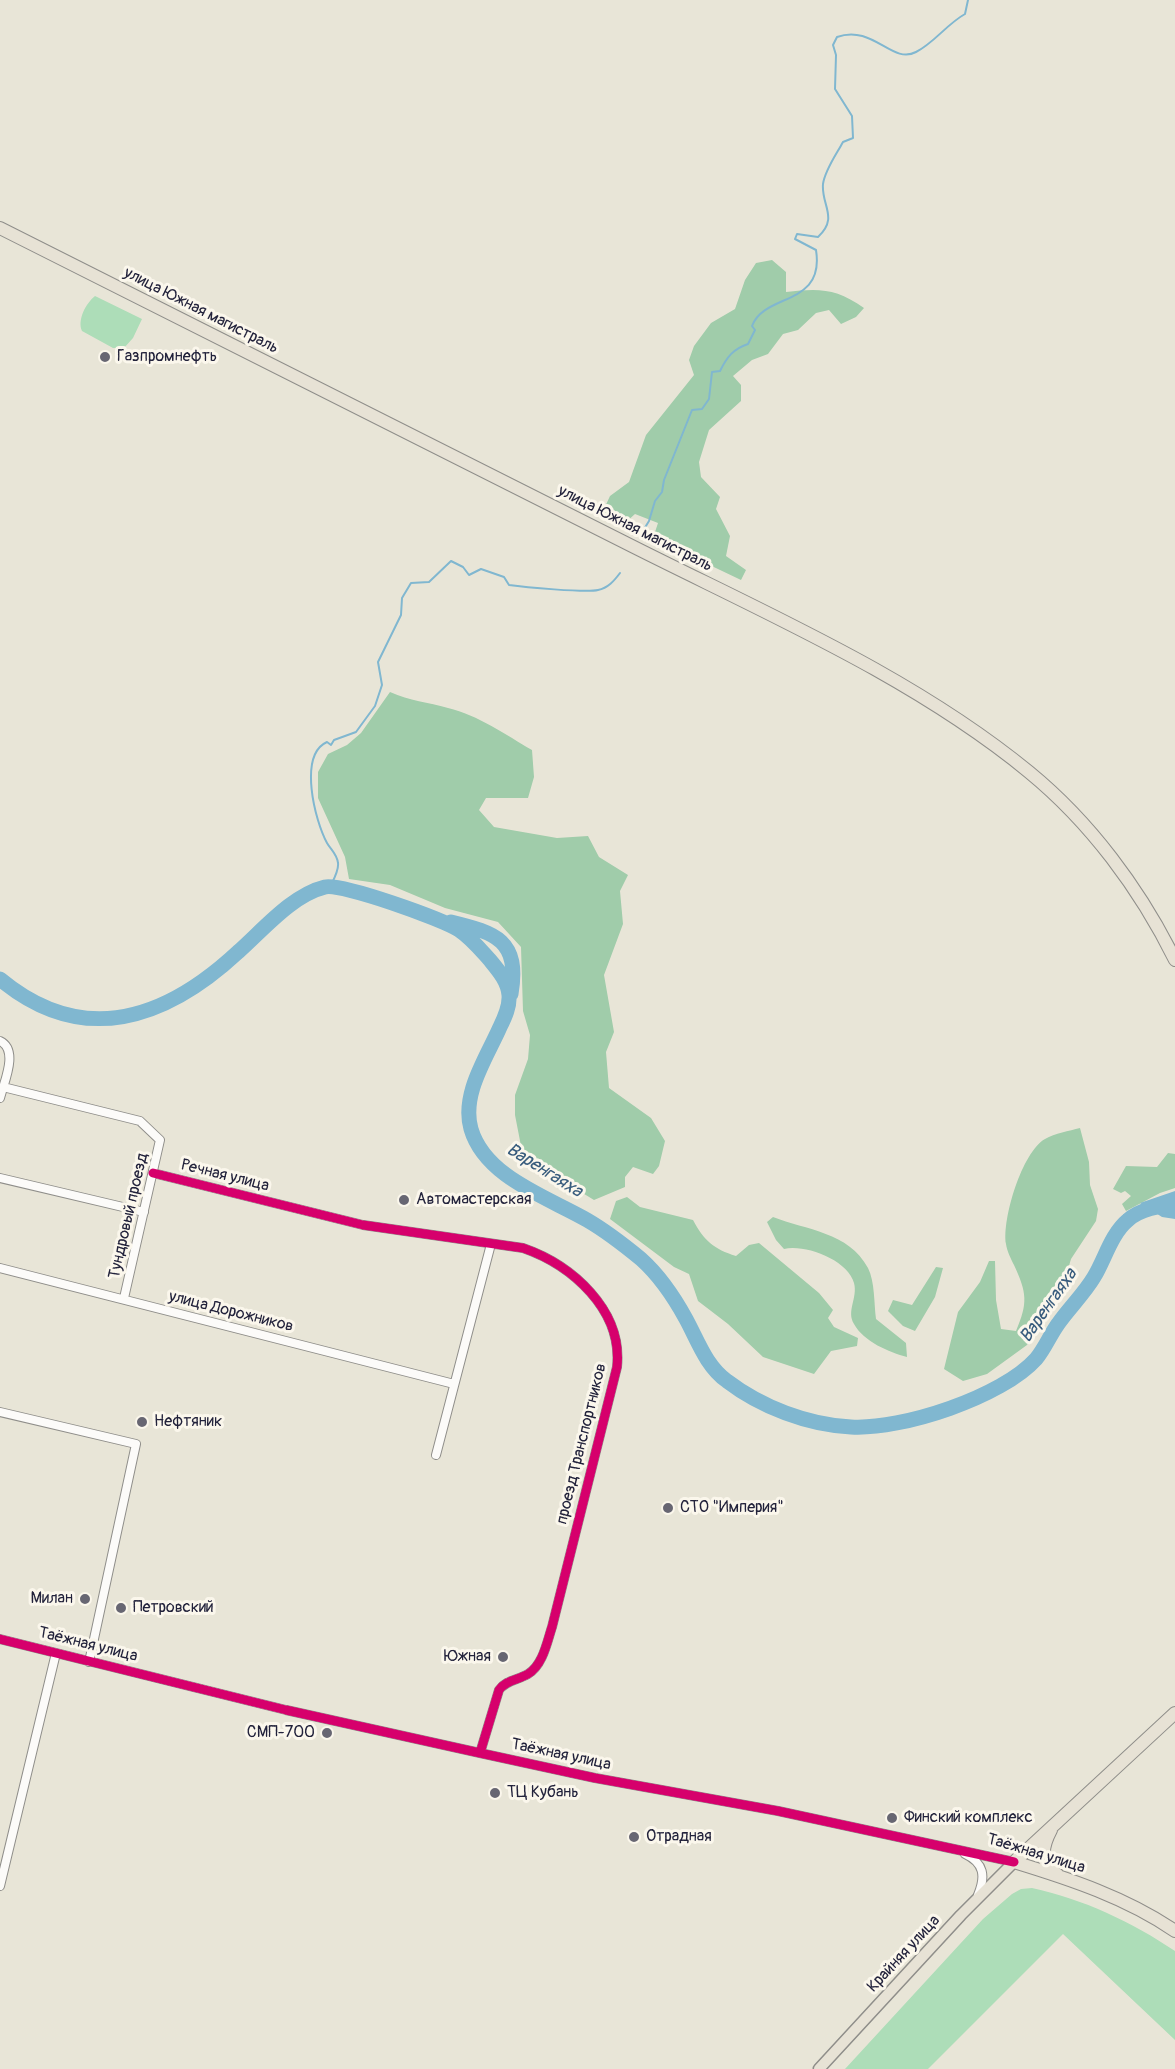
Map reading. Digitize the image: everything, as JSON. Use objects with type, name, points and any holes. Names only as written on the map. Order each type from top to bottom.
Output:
[{"type":"highway","name":"улица Южная магистраль","points":[[0,228],[794,628],[941,709],[1001,750],[1062,803],[1119,867],[1143,902],[1175,960]]},
{"type":"highway","points":[[1014,1862],[1175,1713]]},
{"type":"highway","points":[[1054,1824],[1044,1844],[1044,1860],[1047,1866],[1063,1878]]},
{"type":"highway","name":"Таёжная улица","points":[[1014,1862],[1063,1878],[1133,1906],[1175,1931]]},
{"type":"main road","name":"Крайняя улица","points":[[819,2069],[1014,1862]]},
{"type":"street","points":[[0,1035],[5,1044],[3,1087],[0,1098]]},
{"type":"street","name":"Тундровый проезд","points":[[3,1087],[140,1121],[160,1140],[124,1298]]},
{"type":"street","name":"Речная улица","points":[[153,1173],[290,1207]]},
{"type":"street","points":[[0,1178],[144,1212]]},
{"type":"street","name":"проезд Транспортников","points":[[290,1207],[363,1225],[523,1248],[548,1256],[595,1296],[609,1322],[618,1355],[614,1381],[546,1644],[530,1672],[509,1681],[499,1690],[480,1753]]},
{"type":"street","points":[[436,1455],[491,1244]]},
{"type":"street","name":"улица Дорожников","points":[[0,1268],[454,1384]]},
{"type":"street","points":[[0,1412],[136,1444],[88,1662]]},
{"type":"street","name":"Таёжная улица","points":[[0,1639],[88,1662],[480,1753],[606,1780],[778,1810],[1014,1862]]},
{"type":"street","points":[[0,1886],[56,1653]]},
{"type":"street","points":[[952,1848],[974,1859],[982,1868],[982,1886],[976,1900]]},
{"type":"green space","points":[[772,260],[786,272],[786,292],[827,291],[845,296],[864,308],[856,317],[841,324],[829,310],[816,313],[798,330],[783,334],[768,354],[752,360],[733,376],[741,385],[741,401],[709,430],[699,462],[701,477],[720,497],[716,509],[730,536],[726,556],[746,570],[741,580],[653,538],[658,523],[635,514],[625,523],[603,511],[610,496],[629,482],[646,435],[694,375],[689,360],[694,346],[711,323],[735,309],[745,280],[756,263]]},
{"type":"green space","points":[[95,296],[142,319],[133,338],[124,348],[113,348],[82,331],[83,312]]},
{"type":"green space","points":[[390,692],[470,715],[532,750],[534,777],[528,798],[486,798],[479,810],[494,827],[557,838],[588,836],[599,857],[628,875],[620,891],[623,924],[604,975],[614,1032],[606,1052],[609,1088],[651,1118],[665,1141],[659,1166],[653,1174],[633,1167],[625,1177],[625,1187],[594,1200],[535,1164],[521,1146],[515,1115],[515,1095],[528,1059],[530,1035],[523,1011],[521,947],[498,922],[445,908],[390,885],[349,879],[345,857],[318,798],[318,772],[328,754],[347,745],[361,733]]},
{"type":"green space","points":[[1080,1128],[1089,1162],[1090,1185],[1098,1209],[1096,1221],[1071,1259],[1066,1276],[1041,1310],[1039,1324],[1027,1345],[987,1374],[963,1381],[944,1369],[958,1312],[980,1282],[989,1261],[995,1261],[996,1300],[1001,1329],[1016,1331],[1023,1313],[1024,1291],[1006,1244],[1007,1219],[1021,1171],[1037,1146],[1045,1139]]},
{"type":"green space","points":[[1168,1153],[1175,1154],[1175,1188],[1160,1193],[1126,1211],[1122,1204],[1131,1196],[1125,1191],[1121,1193],[1113,1189],[1126,1166],[1157,1167]]},
{"type":"green space","points":[[627,1197],[640,1207],[693,1220],[701,1234],[710,1243],[736,1256],[749,1245],[759,1243],[819,1293],[833,1310],[828,1318],[834,1327],[858,1338],[857,1346],[831,1351],[814,1374],[763,1357],[728,1324],[698,1301],[689,1274],[674,1267],[610,1219],[616,1201]]},
{"type":"green space","points":[[773,1217],[838,1239],[860,1256],[872,1280],[876,1319],[906,1343],[907,1357],[877,1345],[858,1330],[851,1314],[855,1289],[850,1275],[835,1261],[814,1251],[784,1249],[776,1240],[767,1222]]},
{"type":"green space","points":[[936,1267],[943,1268],[935,1297],[915,1331],[903,1326],[888,1311],[893,1300],[912,1305]]},
{"type":"green space","points":[[1032,1888],[1088,1905],[1142,1930],[1175,1951],[1175,2040],[1063,1934],[928,2069],[845,2069],[983,1919],[1012,1894],[1021,1889]]},
{"type":"water","points":[[1175,1191],[1175,1219],[1162,1217],[1140,1203]]},
{"type":"waterway","points":[[641,534],[649,521],[655,501],[662,492],[664,480],[692,410],[702,409],[709,399],[712,372],[720,371],[731,354],[748,344],[755,330],[752,326],[759,315],[803,290],[812,281],[816,268],[816,250],[795,239],[797,234],[818,237],[824,230],[828,217],[823,192],[824,179],[843,142],[853,138],[852,116],[835,89],[836,55],[833,45],[837,37],[850,34],[861,36],[890,50],[907,55],[923,48],[965,14],[968,0]]},
{"type":"waterway","points":[[331,885],[338,863],[322,833],[314,805],[311,774],[313,760],[318,749],[327,742],[331,745],[334,740],[356,732],[375,706],[382,685],[378,662],[401,615],[402,598],[411,583],[429,582],[451,561],[463,567],[469,575],[481,569],[504,577],[509,585],[581,591],[605,588],[620,573]]},
{"type":"waterway","name":"Варенгаяха","points":[[0,979],[31,1000],[62,1013],[93,1018],[123,1016],[153,1008],[182,994],[211,975],[290,905],[301,897],[325,887],[351,890],[392,903],[459,930],[496,967],[505,980],[509,995],[505,1015],[477,1076],[469,1103],[471,1129],[478,1146],[503,1173],[536,1194],[594,1224],[641,1259],[666,1287],[708,1361],[727,1381],[770,1406],[818,1423],[851,1427],[897,1423],[950,1408],[1000,1386],[1036,1359],[1058,1324],[1090,1283],[1122,1226],[1133,1216],[1144,1211],[1175,1204]]},
{"type":"waterway","points":[[451,922],[492,935],[508,950],[513,976],[511,994]]},
{"type":"cycle path","points":[[153,1173],[363,1225],[523,1248],[559,1266],[576,1278],[591,1292],[603,1309],[612,1327],[617,1346],[617,1367],[552,1627],[544,1653],[533,1670],[505,1684],[499,1690],[480,1753]]},
{"type":"cycle path","points":[[0,1639],[286,1710],[480,1753],[595,1778],[778,1811],[1014,1862]]},
{"type":"place","name":"Газпромнефть","points":[[105,357]]},
{"type":"place","name":"Автомастерская","points":[[404,1200]]},
{"type":"place","name":"Нефтяник","points":[[142,1422]]},
{"type":"place","name":"СТО \"Империя\"","points":[[668,1508]]},
{"type":"place","name":"Милан","points":[[85,1599]]},
{"type":"place","name":"Петровский","points":[[121,1608]]},
{"type":"place","name":"Южная","points":[[503,1657]]},
{"type":"place","name":"СМП-700","points":[[327,1733]]},
{"type":"place","name":"ТЦ Кубань","points":[[495,1793]]},
{"type":"place","name":"Финский комплекс","points":[[892,1818]]},
{"type":"place","name":"Отрадная","points":[[634,1837]]}]
